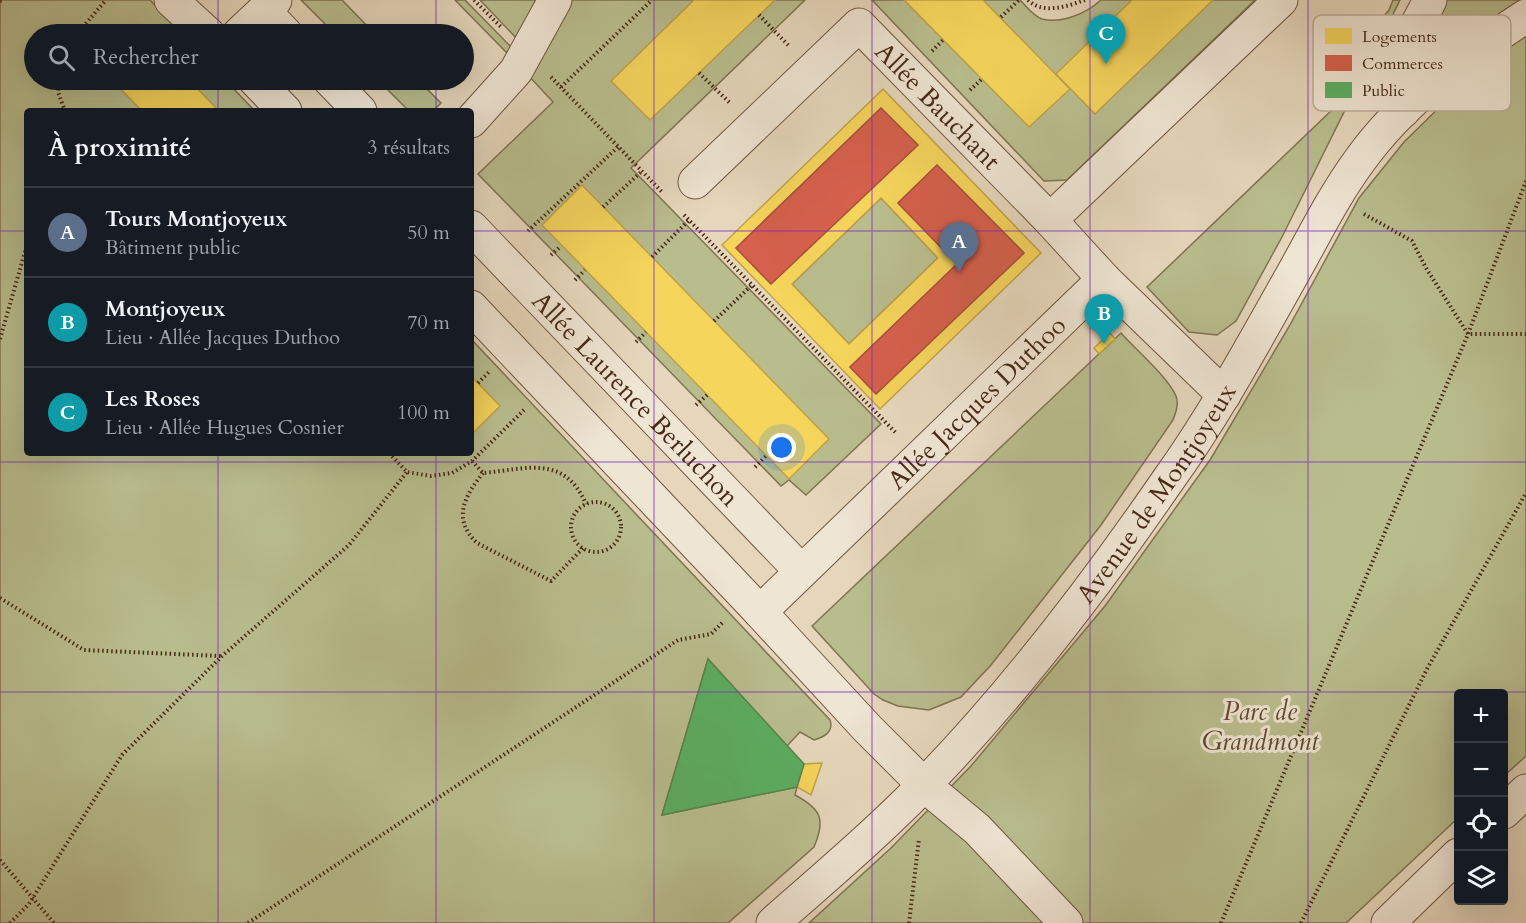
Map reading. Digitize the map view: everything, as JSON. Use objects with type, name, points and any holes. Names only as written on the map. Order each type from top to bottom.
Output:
[{"type":"street","points":[[171,0],[197,24]]},
{"type":"street","points":[[480,112],[526,54],[555,0]]},
{"type":"street","points":[[1224,395],[1104,279],[1050,220],[1281,0]]},
{"type":"street","points":[[1423,15],[1430,0]]},
{"type":"street","points":[[249,24],[269,5],[280,24]]},
{"type":"street","name":"Avenue de Montjoyeux","points":[[1511,26],[1526,16]]},
{"type":"street","name":"Allée Bauchant","points":[[695,182],[859,25],[1050,220]]},
{"type":"street","points":[[265,90],[282,108]]},
{"type":"street","points":[[340,90],[357,108]]},
{"type":"street","name":"Avenue de Montjoyeux","points":[[772,923],[877,831],[924,785],[1050,639],[1165,485],[1224,395],[1335,197],[1361,158],[1403,111]]},
{"type":"street","name":"Allée Laurence Berluchon","points":[[474,230],[801,571]]},
{"type":"street","name":"Allée Jacques Duthoo","points":[[760,612],[1104,279]]},
{"type":"street","points":[[474,310],[867,728],[924,785],[977,829],[1066,923]]},
{"type":"street","points":[[1508,807],[1526,791]]},
{"type":"street","points":[[1388,923],[1454,859]]},
{"type":"path","points":[[86,24],[106,0]]},
{"type":"path","points":[[474,0],[619,146],[665,196]]},
{"type":"path","points":[[561,87],[652,0]]},
{"type":"path","points":[[1001,18],[1019,0]]},
{"type":"path","points":[[1028,0],[1033,5],[1060,9],[1085,0]]},
{"type":"path","points":[[759,15],[812,70]]},
{"type":"path","points":[[699,73],[754,126]]},
{"type":"path","points":[[58,90],[64,108]]},
{"type":"path","points":[[528,231],[619,146]]},
{"type":"path","points":[[603,207],[642,171]]},
{"type":"path","points":[[1221,923],[1468,334],[1526,181]]},
{"type":"path","points":[[1335,197],[1412,241],[1468,334]]},
{"type":"path","points":[[681,212],[837,367],[920,457]]},
{"type":"path","points":[[652,257],[689,220]]},
{"type":"path","points":[[551,255],[561,246]]},
{"type":"path","points":[[0,339],[24,255]]},
{"type":"path","points":[[575,280],[585,270]]},
{"type":"path","points":[[714,321],[752,285]]},
{"type":"path","points":[[636,342],[646,332]]},
{"type":"path","points":[[1468,334],[1526,334]]},
{"type":"path","points":[[696,405],[707,395]]},
{"type":"path","points":[[392,456],[407,471],[431,476],[452,473],[472,462],[522,413],[526,405]]},
{"type":"path","points":[[755,467],[766,456]]},
{"type":"path","points":[[472,462],[483,473]]},
{"type":"path","points":[[483,473],[546,467],[564,476],[578,487],[585,504]]},
{"type":"path","points":[[10,923],[33,897],[122,755],[222,656],[349,545],[407,471]]},
{"type":"path","points":[[483,473],[464,506],[462,521],[467,533],[477,543],[551,581],[583,548]]},
{"type":"path","points":[[1301,923],[1427,669],[1526,493]]},
{"type":"path","points":[[598,502],[612,508],[620,522],[621,530],[618,538],[607,549],[591,551],[583,548],[577,543],[571,529],[574,515],[585,504],[598,502]]},
{"type":"path","points":[[0,597],[84,650],[222,656]]},
{"type":"path","points":[[248,923],[678,640],[711,634],[726,620]]},
{"type":"path","points":[[909,923],[924,785]]},
{"type":"path","points":[[0,860],[54,923]]},
{"type":"green space","points":[[0,0],[150,0],[173,24],[24,24],[24,90],[235,90],[252,108],[24,108],[24,456],[474,456],[474,342],[830,720],[831,728],[825,736],[814,740],[800,732],[787,746],[708,659],[662,815],[797,787],[795,795],[816,810],[820,829],[814,847],[728,923],[0,923]]},
{"type":"green space","points":[[301,0],[342,0],[365,24],[325,24]]},
{"type":"green space","points":[[455,0],[465,0],[512,48],[508,54]]},
{"type":"green space","points":[[480,0],[542,0],[520,42]]},
{"type":"green space","points":[[567,0],[805,0],[631,168],[881,424],[806,495],[789,480],[781,486],[478,174],[553,102],[527,74]]},
{"type":"green space","points":[[872,0],[1020,0],[1036,16],[1042,19],[1058,20],[1074,16],[1101,0],[1255,0],[1067,180],[1044,181]]},
{"type":"green space","points":[[1393,0],[1400,0],[1393,15],[1385,15]]},
{"type":"green space","name":"Parc de Grandmont","points":[[1446,0],[1526,0],[1526,756],[1508,772],[1508,689],[1454,689],[1454,822],[1346,923],[809,923],[891,848],[971,766],[1105,606],[1210,460],[1290,325],[1359,198],[1404,142],[1436,111],[1511,111],[1511,15],[1438,15]]},
{"type":"green space","points":[[388,90],[428,90],[441,103],[436,108],[406,108]]},
{"type":"green space","points":[[1331,111],[1345,111],[1282,237],[1236,321],[1217,335],[1189,332],[1147,287]]},
{"type":"green space","points":[[881,198],[938,258],[849,344],[792,284]]},
{"type":"green space","points":[[1121,333],[1172,388],[1177,402],[1173,420],[1101,525],[991,665],[961,697],[929,710],[898,706],[883,700],[874,694],[812,626]]},
{"type":"building: Logements","points":[[694,0],[775,0],[650,120],[611,81]]},
{"type":"building: Logements","points":[[904,0],[983,0],[1070,89],[1029,127]]},
{"type":"building: Logements","points":[[1132,0],[1213,0],[1095,114],[1056,74]]},
{"type":"building: Logements","points":[[883,89],[1041,253],[880,409],[722,245]],"holes":[[[881,108],[918,145],[771,284],[736,248]],[[937,165],[1024,253],[876,394],[850,367],[957,264],[898,203]],[[881,198],[938,258],[849,344],[792,284]]]},
{"type":"building: Logements","points":[[122,90],[199,90],[216,108],[139,108]]},
{"type":"building: Logements","points":[[582,185],[829,439],[789,479],[542,225]]},
{"type":"building: Logements","points":[[1110,333],[1115,339],[1099,354],[1094,348]]},
{"type":"building: Logements","points":[[474,379],[500,406],[474,432]]},
{"type":"building: Logements","points":[[822,763],[811,795],[797,787],[804,764]]},
{"type":"building: Commerces","points":[[881,108],[918,145],[771,284],[736,248]]},
{"type":"building: Commerces","points":[[937,165],[1024,253],[876,394],[850,367],[957,264],[898,203]]},
{"type":"building: Public","points":[[708,659],[804,764],[797,787],[662,815]]},
{"type":"place","name":"Les Roses","points":[[1106,64]]},
{"type":"place","name":"Tours Montjoyeux","points":[[959,272]]},
{"type":"place","name":"Montjoyeux","points":[[1104,344]]}]
